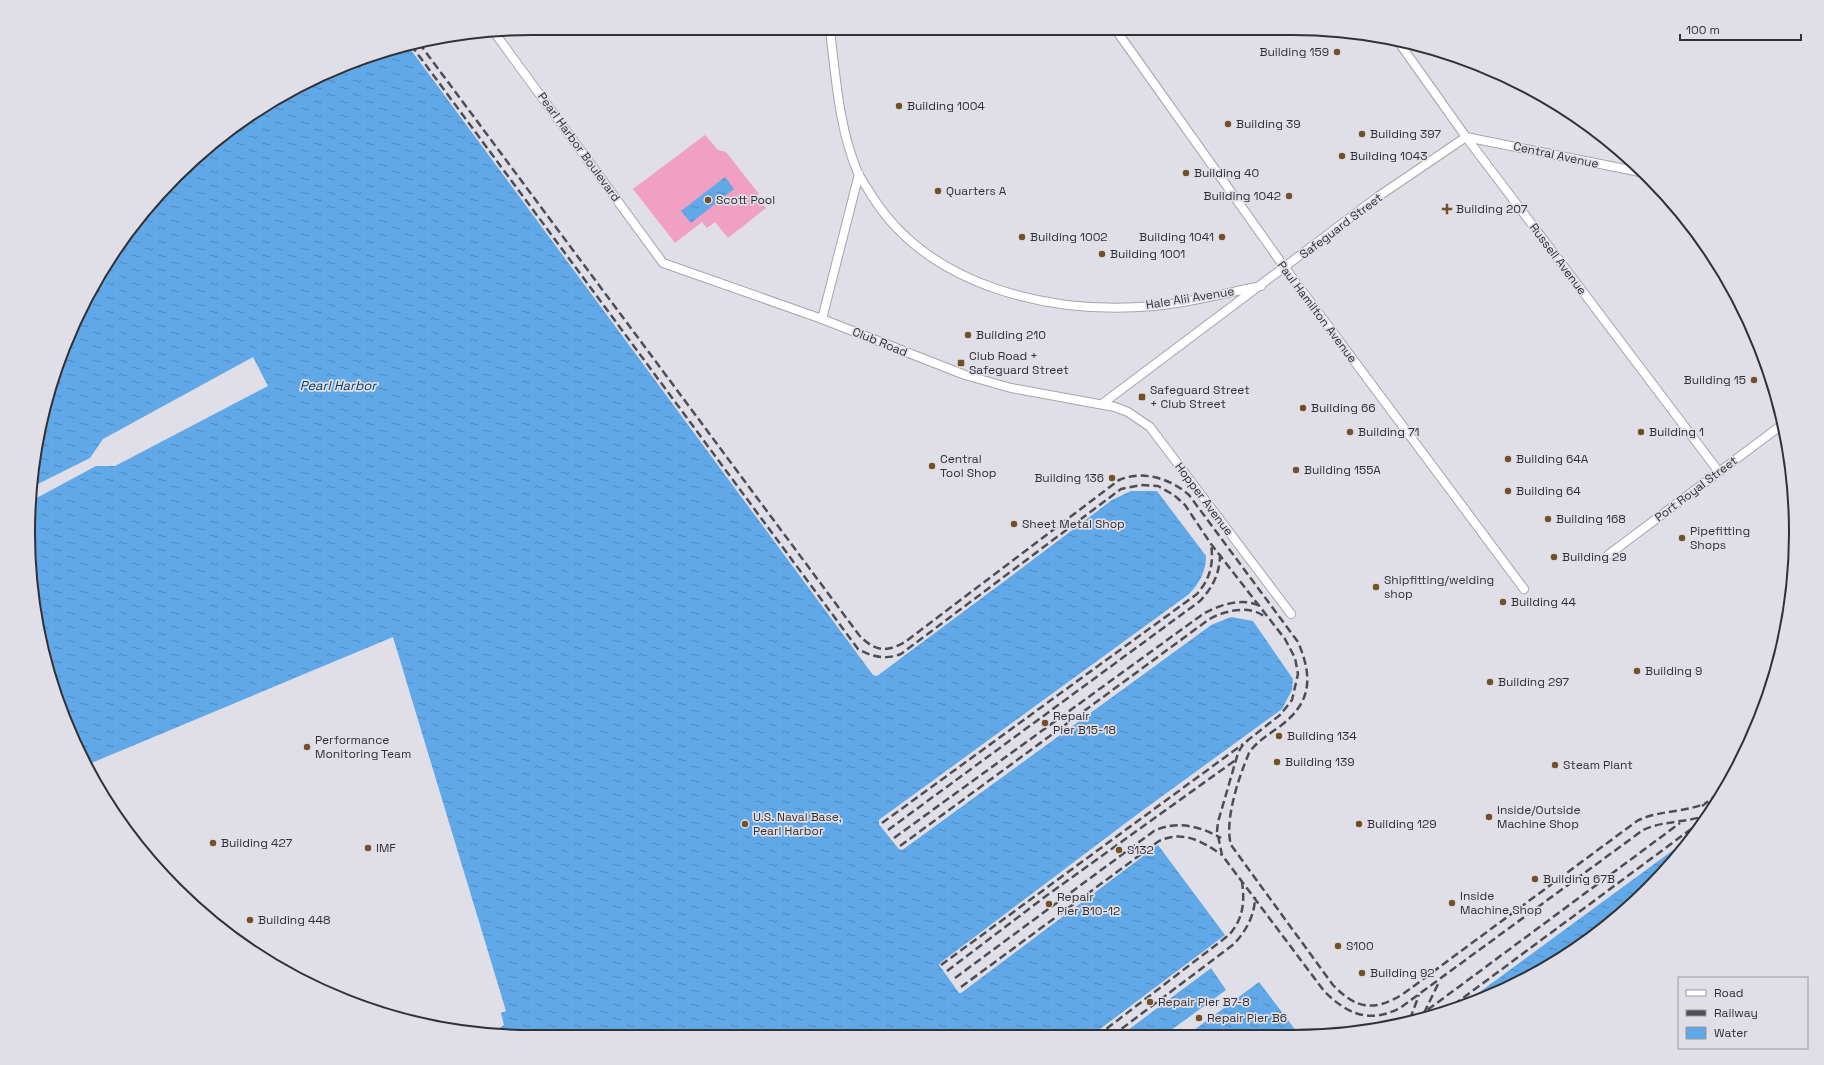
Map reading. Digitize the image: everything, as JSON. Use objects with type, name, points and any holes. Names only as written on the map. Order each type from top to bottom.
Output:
[{"type":"street","name":"Hale Alii Avenue","points":[[831,35],[843,122],[859,174],[882,211],[902,234],[927,254],[953,270],[984,285],[1040,302],[1097,308],[1154,306],[1261,286]]},
{"type":"street","name":"Paul Hamilton Avenue","points":[[1120,35],[1285,268],[1524,589]]},
{"type":"street","name":"Pearl Harbor Boulevard","points":[[497,36],[662,263]]},
{"type":"street","name":"Russell Avenue","points":[[1403,48],[1466,137],[1718,472]]},
{"type":"street","name":"Safeguard Street","points":[[1102,404],[1379,196],[1466,137]]},
{"type":"street","name":"Central Avenue","points":[[1466,137],[1632,170]]},
{"type":"street","points":[[822,319],[859,174]]},
{"type":"street","name":"Club Road","points":[[662,263],[822,319],[965,375],[1011,388],[1102,404]]},
{"type":"street","name":"Hopper Avenue","points":[[1102,404],[1128,412],[1150,427],[1291,614]]},
{"type":"street","name":"Port Royal Street","points":[[1608,555],[1777,428]]},
{"type":"shaded area","points":[[705,135],[718,150],[726,152],[759,194],[756,196],[766,208],[728,238],[715,222],[707,228],[702,222],[675,243],[633,189]]},
{"type":"water","name":"Pearl Harbor","points":[[411,50],[873,675],[877,676],[1112,500],[1131,491],[1157,491],[1206,556],[1205,567],[1199,582],[1188,595],[879,820],[879,824],[899,849],[902,850],[1211,625],[1231,617],[1253,621],[1293,679],[1292,690],[1282,709],[1135,816],[939,965],[959,993],[961,993],[1158,845],[1225,935],[1099,1030],[500,1029],[498,1029],[504,1025],[501,1013],[506,1011],[393,637],[92,763],[73,723],[61,692],[52,661],[39,597],[35,532],[39,468],[52,404],[61,373],[86,312],[102,284],[119,256],[158,204],[204,158],[256,119],[284,102],[312,86],[342,73],[373,61]]},
{"type":"water","name":"Scott Pool","points":[[725,177],[734,189],[691,223],[681,211]]},
{"type":"water","points":[[1676,848],[1666,861],[1620,907],[1594,927],[1568,946],[1540,963],[1512,979],[1477,994]]},
{"type":"water","points":[[1211,968],[1226,990],[1171,1030],[1128,1030]]},
{"type":"water","points":[[1259,982],[1295,1030],[1292,1030],[1194,1030]]},
{"type":"pier","points":[[253,357],[268,386],[115,466],[96,466],[36,498],[37,484],[90,458],[103,439]]},
{"type":"pier","points":[[1188,595],[1190,596],[881,821],[881,823],[902,848],[1210,623],[1211,625],[902,850],[899,849],[879,824],[879,820]]},
{"type":"pier","points":[[1200,954],[1201,956],[1102,1030],[1099,1030]]},
{"type":"pier","points":[[1209,967],[1211,968],[1126,1030],[1124,1030]]},
{"type":"railway","points":[[423,48],[859,635],[875,647],[886,649],[898,646],[905,642],[1119,480],[1137,476],[1156,477],[1173,484],[1189,495],[1298,642],[1306,667],[1306,689],[1298,709],[1290,718],[1259,742],[1249,753],[1237,786],[1231,811],[1229,823],[1231,845],[1333,985],[1350,999],[1366,1005],[1383,1004],[1393,1000],[1637,821],[1645,817],[1706,803]]},
{"type":"railway","points":[[414,50],[858,649],[879,657],[890,657],[901,654],[1121,489],[1141,485],[1158,486],[1174,495],[1185,505],[1211,544],[1285,639],[1295,658],[1298,674],[1292,700],[1280,715],[1248,740],[1238,753],[1218,822],[1217,831],[1222,855],[1324,991],[1341,1006],[1350,1011],[1368,1016],[1389,1013],[1400,1008],[1643,830],[1659,825],[1699,818]]},
{"type":"railway","points":[[882,823],[1197,594],[1205,583],[1210,571],[1212,558],[1211,544]]},
{"type":"railway","points":[[888,830],[1200,601],[1209,590],[1215,579],[1219,567],[1220,554]]},
{"type":"railway","points":[[894,838],[1203,614],[1223,605],[1238,602],[1253,603],[1260,606]]},
{"type":"railway","points":[[900,846],[1208,620],[1221,614],[1236,610],[1252,611],[1265,617]]},
{"type":"railway","points":[[941,965],[1243,744]]},
{"type":"railway","points":[[947,971],[1046,896],[1237,759]]},
{"type":"railway","points":[[1702,806],[1711,799]]},
{"type":"railway","points":[[1426,1011],[1680,823]]},
{"type":"railway","points":[[955,978],[1154,831],[1179,825],[1205,830],[1221,838]]},
{"type":"railway","points":[[1459,1001],[1689,830]]},
{"type":"railway","points":[[961,987],[1159,841],[1168,838],[1184,837],[1207,845],[1222,855]]},
{"type":"railway","points":[[1105,1030],[1229,935],[1234,929],[1242,910],[1242,882]]},
{"type":"railway","points":[[1120,1030],[1234,944],[1242,934],[1252,916],[1255,897]]},
{"type":"railway","points":[[1425,1012],[1439,982]]},
{"type":"railway","points":[[1412,1015],[1419,995]]},
{"type":"place","name":"Building 159","points":[[1337,52]]},
{"type":"place","name":"Building 1004","points":[[899,106]]},
{"type":"place","name":"Building 39","points":[[1228,124]]},
{"type":"place","name":"Building 397","points":[[1362,134]]},
{"type":"place","name":"Building 1043","points":[[1342,156]]},
{"type":"place","name":"Building 40","points":[[1186,173]]},
{"type":"place","name":"Quarters A","points":[[938,191]]},
{"type":"place","name":"Building 1042","points":[[1289,196]]},
{"type":"place","name":"Scott Pool","points":[[708,200]]},
{"type":"place","name":"Building 207","points":[[1447,209]]},
{"type":"place","name":"Building 1002","points":[[1022,237]]},
{"type":"place","name":"Building 1041","points":[[1222,237]]},
{"type":"place","name":"Building 1001","points":[[1102,254]]},
{"type":"place","name":"Building 210","points":[[968,335]]},
{"type":"place","name":"Club Road + Safeguard Street","points":[[961,363]]},
{"type":"place","name":"Building 15","points":[[1754,380]]},
{"type":"place","name":"Safeguard Street + Club Street","points":[[1142,397]]},
{"type":"place","name":"Building 66","points":[[1303,408]]},
{"type":"place","name":"Building 71","points":[[1350,432]]},
{"type":"place","name":"Building 1","points":[[1641,432]]},
{"type":"place","name":"Building 64A","points":[[1508,459]]},
{"type":"place","name":"Central Tool Shop","points":[[932,466]]},
{"type":"place","name":"Building 155A","points":[[1296,470]]},
{"type":"place","name":"Building 136","points":[[1112,478]]},
{"type":"place","name":"Building 64","points":[[1508,491]]},
{"type":"place","name":"Building 168","points":[[1548,519]]},
{"type":"place","name":"Sheet Metal Shop","points":[[1014,524]]},
{"type":"place","name":"Pipefitting Shops","points":[[1682,538]]},
{"type":"place","name":"Building 29","points":[[1554,557]]},
{"type":"place","name":"Shipfitting/welding shop","points":[[1376,587]]},
{"type":"place","name":"Building 44","points":[[1503,602]]},
{"type":"place","name":"Building 9","points":[[1637,671]]},
{"type":"place","name":"Building 297","points":[[1490,682]]},
{"type":"place","name":"Repair Pier B15-18","points":[[1045,723]]},
{"type":"place","name":"Building 134","points":[[1279,736]]},
{"type":"place","name":"Performance Monitoring Team","points":[[307,747]]},
{"type":"place","name":"Building 139","points":[[1277,762]]},
{"type":"place","name":"Steam Plant","points":[[1555,765]]},
{"type":"place","name":"Inside/Outside Machine Shop","points":[[1489,817]]},
{"type":"place","name":"U.S. Naval Base, Pearl Harbor","points":[[745,824]]},
{"type":"place","name":"Building 129","points":[[1359,824]]},
{"type":"place","name":"Building 427","points":[[213,843]]},
{"type":"place","name":"IMF","points":[[368,848]]},
{"type":"place","name":"S132","points":[[1119,850]]},
{"type":"place","name":"Building 67B","points":[[1535,879]]},
{"type":"place","name":"Inside Machine Shop","points":[[1452,903]]},
{"type":"place","name":"Repair Pier B10-12","points":[[1049,904]]},
{"type":"place","name":"Building 448","points":[[250,920]]},
{"type":"place","name":"S100","points":[[1338,946]]},
{"type":"place","name":"Building 92","points":[[1362,973]]},
{"type":"place","name":"Repair Pier B7-8","points":[[1150,1002]]},
{"type":"place","name":"Repair Pier B6","points":[[1199,1018]]}]
